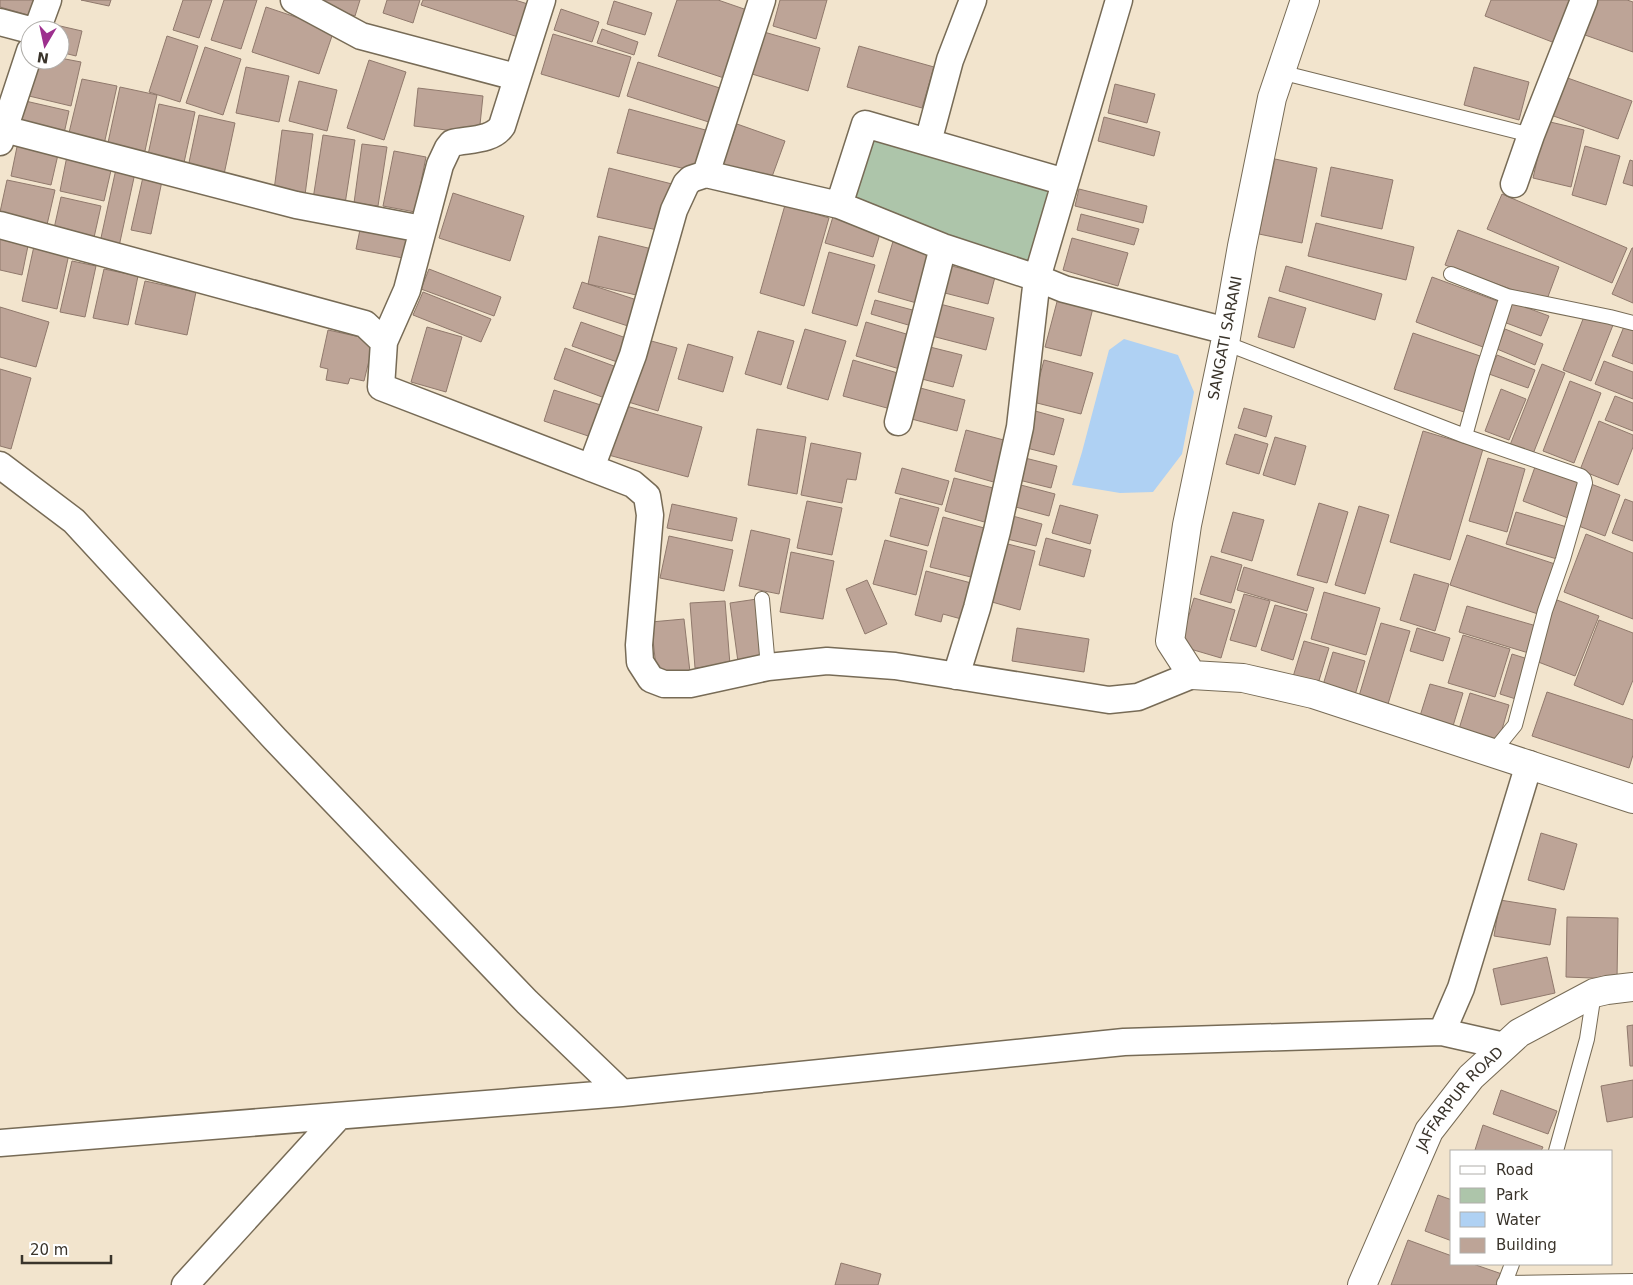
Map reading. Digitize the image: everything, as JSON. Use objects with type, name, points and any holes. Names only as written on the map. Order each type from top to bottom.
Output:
[{"type":"street","points":[[41,20],[48,0]]},
{"type":"street","points":[[294,0],[361,36],[516,78]]},
{"type":"street","points":[[542,0],[502,126],[492,136],[452,143],[440,165],[407,290],[384,342],[381,387],[633,484],[647,496],[650,515],[639,645],[640,662],[651,679],[664,684],[690,684],[768,667],[827,661],[895,666],[1109,700],[1138,697],[1192,675],[1243,678],[1313,694],[1633,799]]},
{"type":"street","points":[[706,174],[762,0]]},
{"type":"street","points":[[928,142],[950,60],[973,0]]},
{"type":"street","points":[[956,676],[982,589],[1020,427],[1037,278],[1119,0]]},
{"type":"street","name":"SANGATI SARANI","points":[[1192,675],[1170,641],[1187,525],[1226,337],[1272,98],[1305,0]]},
{"type":"street","points":[[1514,184],[1531,135],[1584,0]]},
{"type":"street","points":[[0,22],[20,27]]},
{"type":"street","points":[[24,70],[2,135],[296,205],[422,229]]},
{"type":"street","points":[[839,205],[865,124],[1065,182]]},
{"type":"street","points":[[591,468],[633,355],[674,210],[686,184],[691,179],[706,174],[839,205],[943,247],[1037,278],[1064,290],[1226,337]]},
{"type":"street","points":[[0,225],[364,324],[384,342]]},
{"type":"street","points":[[898,422],[943,247]]},
{"type":"street","points":[[0,465],[74,521],[281,746],[527,1002],[622,1093]]},
{"type":"street","points":[[1442,1032],[1461,988],[1528,764]]},
{"type":"street","name":"JAFFARPUR ROAD","points":[[1362,1285],[1430,1131],[1471,1077],[1519,1033],[1594,993],[1633,986]]},
{"type":"street","points":[[0,1143],[622,1093],[1124,1042],[1442,1032],[1504,1046]]},
{"type":"street","points":[[185,1285],[340,1116]]},
{"type":"lane","points":[[1280,72],[1531,135]]},
{"type":"lane","points":[[1451,274],[1507,296],[1633,323]]},
{"type":"lane","points":[[1465,436],[1507,296]]},
{"type":"lane","points":[[1226,337],[1465,436],[1581,476],[1584,479],[1585,483],[1563,559],[1545,611],[1515,725],[1493,752]]},
{"type":"lane","points":[[762,599],[768,667]]},
{"type":"lane","points":[[1556,1150],[1587,1039],[1594,993]]},
{"type":"lane","points":[[1512,1265],[1504,1284],[1633,1280]]},
{"type":"green space","points":[[872,133],[1055,189],[1034,268],[841,205]]},
{"type":"water","points":[[1124,339],[1178,355],[1194,392],[1182,454],[1153,492],[1120,493],[1072,485],[1109,350]]},
{"type":"building","points":[[0,0],[40,0],[35,17],[0,7]]},
{"type":"building","points":[[81,0],[111,0],[109,6]]},
{"type":"building","points":[[183,0],[212,0],[199,38],[173,30]]},
{"type":"building","points":[[224,0],[257,0],[241,49],[211,40]]},
{"type":"building","points":[[306,0],[360,0],[355,16]]},
{"type":"building","points":[[387,0],[420,0],[413,23],[383,13]]},
{"type":"building","points":[[423,0],[515,0],[531,5],[521,38],[421,5]]},
{"type":"building","points":[[677,0],[718,0],[747,10],[724,78],[658,56]]},
{"type":"building","points":[[780,0],[827,0],[816,39],[773,26]]},
{"type":"building","points":[[1491,0],[1578,0],[1560,45],[1485,16]]},
{"type":"building","points":[[1597,0],[1627,0],[1633,2],[1633,52],[1585,35]]},
{"type":"building","points":[[614,1],[652,13],[645,35],[607,24]]},
{"type":"building","points":[[266,7],[334,30],[319,74],[252,52]]},
{"type":"building","points":[[561,9],[599,22],[592,42],[554,30]]},
{"type":"building","points":[[70,28],[82,31],[76,56],[70,54]]},
{"type":"building","points":[[602,29],[638,42],[634,55],[597,43]]},
{"type":"building","points":[[764,32],[820,48],[808,91],[752,74]]},
{"type":"building","points":[[553,34],[631,57],[619,97],[541,74]]},
{"type":"building","points":[[167,36],[198,46],[180,102],[149,92]]},
{"type":"building","points":[[859,46],[934,67],[922,108],[847,87]]},
{"type":"building","points":[[205,47],[241,59],[223,115],[186,103]]},
{"type":"building","points":[[70,60],[81,62],[71,106],[29,96],[35,70],[70,70]]},
{"type":"building","points":[[369,60],[406,72],[384,140],[347,128]]},
{"type":"building","points":[[638,62],[726,90],[715,124],[627,96]]},
{"type":"building","points":[[246,67],[289,76],[279,122],[236,113]]},
{"type":"building","points":[[1474,67],[1529,82],[1519,120],[1464,105]]},
{"type":"building","points":[[1562,76],[1632,101],[1618,139],[1548,114]]},
{"type":"building","points":[[82,79],[117,86],[103,149],[67,141]]},
{"type":"building","points":[[299,81],[337,90],[327,131],[289,121]]},
{"type":"building","points":[[1115,84],[1155,94],[1147,123],[1108,113]]},
{"type":"building","points":[[120,87],[157,95],[143,160],[106,152]]},
{"type":"building","points":[[418,88],[483,96],[479,134],[414,126]]},
{"type":"building","points":[[21,100],[69,111],[63,138],[14,128]]},
{"type":"building","points":[[159,104],[195,112],[182,172],[146,164]]},
{"type":"building","points":[[629,109],[709,131],[703,173],[617,153]]},
{"type":"building","points":[[199,115],[235,123],[223,179],[187,172]]},
{"type":"building","points":[[1104,117],[1160,132],[1154,156],[1098,141]]},
{"type":"building","points":[[1546,121],[1584,130],[1571,187],[1533,178]]},
{"type":"building","points":[[737,124],[785,141],[769,185],[721,168]]},
{"type":"building","points":[[282,130],[313,134],[305,195],[274,190]]},
{"type":"building","points":[[323,135],[355,140],[345,204],[313,199]]},
{"type":"building","points":[[19,137],[60,146],[51,185],[11,176]]},
{"type":"building","points":[[362,144],[387,147],[378,206],[354,203]]},
{"type":"building","points":[[1585,146],[1620,156],[1606,205],[1572,195]]},
{"type":"building","points":[[394,151],[426,157],[415,212],[383,206]]},
{"type":"building","points":[[67,156],[112,166],[104,201],[60,191]]},
{"type":"building","points":[[1275,159],[1317,168],[1302,243],[1259,234]]},
{"type":"building","points":[[1630,160],[1633,161],[1633,186],[1623,183]]},
{"type":"building","points":[[1331,167],[1393,180],[1382,229],[1321,216]]},
{"type":"building","points":[[609,168],[672,184],[662,231],[597,217]]},
{"type":"building","points":[[116,169],[135,173],[118,251],[99,247]]},
{"type":"building","points":[[143,177],[162,181],[151,234],[131,230]]},
{"type":"building","points":[[7,180],[55,190],[46,229],[0,219]]},
{"type":"building","points":[[1079,189],[1147,206],[1143,223],[1075,206]]},
{"type":"building","points":[[453,193],[524,216],[510,261],[439,238]]},
{"type":"building","points":[[1502,194],[1627,248],[1612,283],[1487,229]]},
{"type":"building","points":[[61,197],[101,206],[93,242],[53,233]]},
{"type":"building","points":[[785,205],[829,218],[804,306],[760,293]]},
{"type":"building","points":[[835,210],[883,224],[873,257],[825,243]]},
{"type":"building","points":[[1081,214],[1139,229],[1134,245],[1077,230]]},
{"type":"building","points":[[362,220],[414,231],[408,259],[356,249]]},
{"type":"building","points":[[1316,223],[1414,247],[1406,280],[1308,256]]},
{"type":"building","points":[[1458,230],[1559,267],[1546,302],[1445,265]]},
{"type":"building","points":[[0,234],[29,241],[22,275],[0,270]]},
{"type":"building","points":[[599,236],[656,250],[645,297],[588,284]]},
{"type":"building","points":[[894,238],[936,250],[920,304],[878,292]]},
{"type":"building","points":[[1072,238],[1128,253],[1118,286],[1063,270]]},
{"type":"building","points":[[34,246],[69,254],[57,309],[22,301]]},
{"type":"building","points":[[1633,248],[1633,303],[1612,294]]},
{"type":"building","points":[[829,252],[875,265],[857,326],[812,313]]},
{"type":"building","points":[[72,261],[96,266],[85,317],[60,312]]},
{"type":"building","points":[[944,264],[995,277],[988,304],[937,291]]},
{"type":"building","points":[[1286,266],[1382,294],[1375,320],[1279,291]]},
{"type":"building","points":[[104,269],[138,276],[128,325],[93,318]]},
{"type":"building","points":[[429,269],[501,297],[494,316],[421,289]]},
{"type":"building","points":[[1432,277],[1500,302],[1483,347],[1416,322]]},
{"type":"building","points":[[145,281],[196,292],[187,335],[135,324]]},
{"type":"building","points":[[582,282],[643,302],[634,328],[573,308]]},
{"type":"building","points":[[423,292],[491,319],[481,342],[413,315]]},
{"type":"building","points":[[1269,297],[1306,308],[1294,348],[1258,337]]},
{"type":"building","points":[[1058,298],[1093,308],[1081,356],[1045,347]]},
{"type":"building","points":[[875,300],[920,312],[915,327],[871,314]]},
{"type":"building","points":[[1509,301],[1549,316],[1541,336],[1501,321]]},
{"type":"building","points":[[936,303],[994,318],[986,350],[928,335]]},
{"type":"building","points":[[0,307],[49,322],[36,367],[0,357]]},
{"type":"building","points":[[1585,314],[1613,325],[1591,381],[1563,370]]},
{"type":"building","points":[[581,322],[629,339],[620,363],[572,346]]},
{"type":"building","points":[[866,322],[913,336],[903,370],[856,356]]},
{"type":"building","points":[[1625,324],[1633,327],[1633,364],[1612,356]]},
{"type":"building","points":[[427,327],[462,337],[446,392],[411,382]]},
{"type":"building","points":[[805,329],[846,341],[828,400],[787,388]]},
{"type":"building","points":[[1505,329],[1543,344],[1535,365],[1497,349]]},
{"type":"building","points":[[328,330],[374,340],[364,381],[350,378],[348,384],[326,380],[328,369],[320,367]]},
{"type":"building","points":[[758,331],[794,341],[781,385],[745,374]]},
{"type":"building","points":[[1413,333],[1483,357],[1464,412],[1394,389]]},
{"type":"building","points":[[644,339],[677,348],[658,411],[625,401]]},
{"type":"building","points":[[688,344],[733,357],[723,392],[678,379]]},
{"type":"building","points":[[926,346],[962,355],[953,387],[918,378]]},
{"type":"building","points":[[565,348],[622,369],[610,400],[554,379]]},
{"type":"building","points":[[1497,355],[1535,370],[1528,388],[1489,374]]},
{"type":"building","points":[[853,360],[908,376],[898,411],[843,396]]},
{"type":"building","points":[[1044,360],[1093,373],[1081,414],[1033,402]]},
{"type":"building","points":[[1604,361],[1633,372],[1633,399],[1595,384]]},
{"type":"building","points":[[1542,364],[1565,373],[1533,454],[1510,445]]},
{"type":"building","points":[[0,369],[31,378],[11,449],[0,446]]},
{"type":"building","points":[[1570,381],[1601,393],[1574,463],[1543,451]]},
{"type":"building","points":[[913,386],[965,400],[957,431],[904,417]]},
{"type":"building","points":[[1501,389],[1526,399],[1509,440],[1485,431]]},
{"type":"building","points":[[554,390],[607,407],[597,439],[544,421]]},
{"type":"building","points":[[1615,396],[1633,403],[1633,431],[1605,420]]},
{"type":"building","points":[[619,404],[702,427],[688,477],[605,454]]},
{"type":"building","points":[[1244,408],[1272,416],[1266,437],[1238,428]]},
{"type":"building","points":[[1028,409],[1064,419],[1054,455],[1019,446]]},
{"type":"building","points":[[1599,421],[1633,435],[1633,447],[1618,485],[1580,470]]},
{"type":"building","points":[[757,429],[806,437],[797,494],[748,485]]},
{"type":"building","points":[[966,430],[1015,443],[1004,485],[955,471]]},
{"type":"building","points":[[1423,431],[1483,449],[1450,560],[1390,542]]},
{"type":"building","points":[[1235,434],[1268,444],[1259,474],[1226,464]]},
{"type":"building","points":[[1275,437],[1306,446],[1295,485],[1263,475]]},
{"type":"building","points":[[811,443],[861,453],[856,480],[847,479],[842,503],[801,495]]},
{"type":"building","points":[[1025,458],[1057,466],[1051,488],[1019,480]]},
{"type":"building","points":[[1488,458],[1525,469],[1507,532],[1469,521]]},
{"type":"building","points":[[1536,464],[1582,481],[1568,518],[1523,501]]},
{"type":"building","points":[[902,468],[949,481],[942,505],[895,493]]},
{"type":"building","points":[[954,478],[997,489],[988,523],[945,511]]},
{"type":"building","points":[[1017,484],[1055,494],[1049,516],[1012,506]]},
{"type":"building","points":[[1591,484],[1620,495],[1605,536],[1576,525]]},
{"type":"building","points":[[900,498],[939,508],[928,546],[890,536]]},
{"type":"building","points":[[1625,499],[1633,502],[1633,541],[1612,533]]},
{"type":"building","points":[[807,501],[842,508],[832,555],[797,548]]},
{"type":"building","points":[[1319,503],[1348,512],[1327,583],[1297,575]]},
{"type":"building","points":[[672,504],[737,518],[732,541],[667,528]]},
{"type":"building","points":[[1060,505],[1098,515],[1090,544],[1052,533]]},
{"type":"building","points":[[1359,506],[1389,515],[1365,594],[1335,585]]},
{"type":"building","points":[[1233,512],[1264,520],[1252,561],[1221,552]]},
{"type":"building","points":[[1516,512],[1567,527],[1557,559],[1506,544]]},
{"type":"building","points":[[1009,515],[1042,524],[1036,546],[1003,538]]},
{"type":"building","points":[[943,517],[988,529],[975,578],[930,567]]},
{"type":"building","points":[[751,530],[790,539],[779,594],[739,586]]},
{"type":"building","points":[[1586,534],[1633,553],[1633,619],[1564,592]]},
{"type":"building","points":[[1467,535],[1558,565],[1541,615],[1450,585]]},
{"type":"building","points":[[669,536],[733,550],[724,591],[660,578]]},
{"type":"building","points":[[1046,538],[1091,550],[1084,577],[1039,565]]},
{"type":"building","points":[[885,540],[927,551],[916,595],[873,584]]},
{"type":"building","points":[[1000,542],[1035,551],[1020,610],[985,600]]},
{"type":"building","points":[[791,552],[834,561],[823,619],[780,612]]},
{"type":"building","points":[[1211,556],[1242,565],[1231,603],[1200,594]]},
{"type":"building","points":[[1244,567],[1314,588],[1307,611],[1237,590]]},
{"type":"building","points":[[926,571],[975,584],[965,620],[943,614],[941,622],[915,615]]},
{"type":"building","points":[[1414,574],[1449,584],[1435,631],[1400,620]]},
{"type":"building","points":[[867,580],[887,624],[865,634],[846,589]]},
{"type":"building","points":[[1324,592],[1380,608],[1366,655],[1311,639]]},
{"type":"building","points":[[1244,594],[1270,601],[1256,647],[1230,640]]},
{"type":"building","points":[[1194,598],[1235,610],[1221,658],[1180,646]]},
{"type":"building","points":[[757,599],[765,658],[738,662],[730,603]]},
{"type":"building","points":[[1557,600],[1599,616],[1575,676],[1533,660]]},
{"type":"building","points":[[725,601],[730,665],[695,668],[690,603]]},
{"type":"building","points":[[1275,605],[1307,614],[1293,660],[1261,650]]},
{"type":"building","points":[[1467,606],[1540,627],[1532,654],[1459,632]]},
{"type":"building","points":[[684,619],[690,672],[657,676],[651,622]]},
{"type":"building","points":[[1599,620],[1633,633],[1633,680],[1623,705],[1574,685]]},
{"type":"building","points":[[1381,623],[1410,631],[1388,704],[1359,696]]},
{"type":"building","points":[[1017,628],[1089,639],[1084,672],[1012,661]]},
{"type":"building","points":[[1417,628],[1450,638],[1443,661],[1410,651]]},
{"type":"building","points":[[1463,635],[1510,649],[1495,697],[1448,683]]},
{"type":"building","points":[[1304,641],[1329,648],[1317,687],[1292,680]]},
{"type":"building","points":[[1333,652],[1365,661],[1355,695],[1323,685]]},
{"type":"building","points":[[1512,654],[1531,660],[1519,700],[1500,694]]},
{"type":"building","points":[[1430,684],[1463,693],[1453,726],[1420,716]]},
{"type":"building","points":[[1547,692],[1633,720],[1633,755],[1629,768],[1532,736]]},
{"type":"building","points":[[1470,693],[1509,705],[1499,740],[1459,729]]},
{"type":"building","points":[[1541,833],[1577,844],[1564,890],[1528,880]]},
{"type":"building","points":[[1500,900],[1556,909],[1550,945],[1494,936]]},
{"type":"building","points":[[1567,917],[1618,918],[1617,979],[1566,977]]},
{"type":"building","points":[[1547,957],[1555,993],[1501,1005],[1493,969]]},
{"type":"building","points":[[1633,1025],[1633,1066],[1630,1066],[1627,1026]]},
{"type":"building","points":[[1633,1080],[1633,1117],[1607,1122],[1601,1086]]},
{"type":"building","points":[[1501,1090],[1557,1111],[1548,1134],[1493,1114]]},
{"type":"building","points":[[1483,1125],[1543,1147],[1542,1150],[1475,1150]]},
{"type":"building","points":[[1438,1195],[1450,1199],[1450,1240],[1425,1231]]},
{"type":"building","points":[[1408,1240],[1450,1255],[1450,1265],[1476,1265],[1502,1274],[1499,1285],[1391,1285]]},
{"type":"building","points":[[841,1263],[881,1274],[878,1285],[835,1285]]}]
